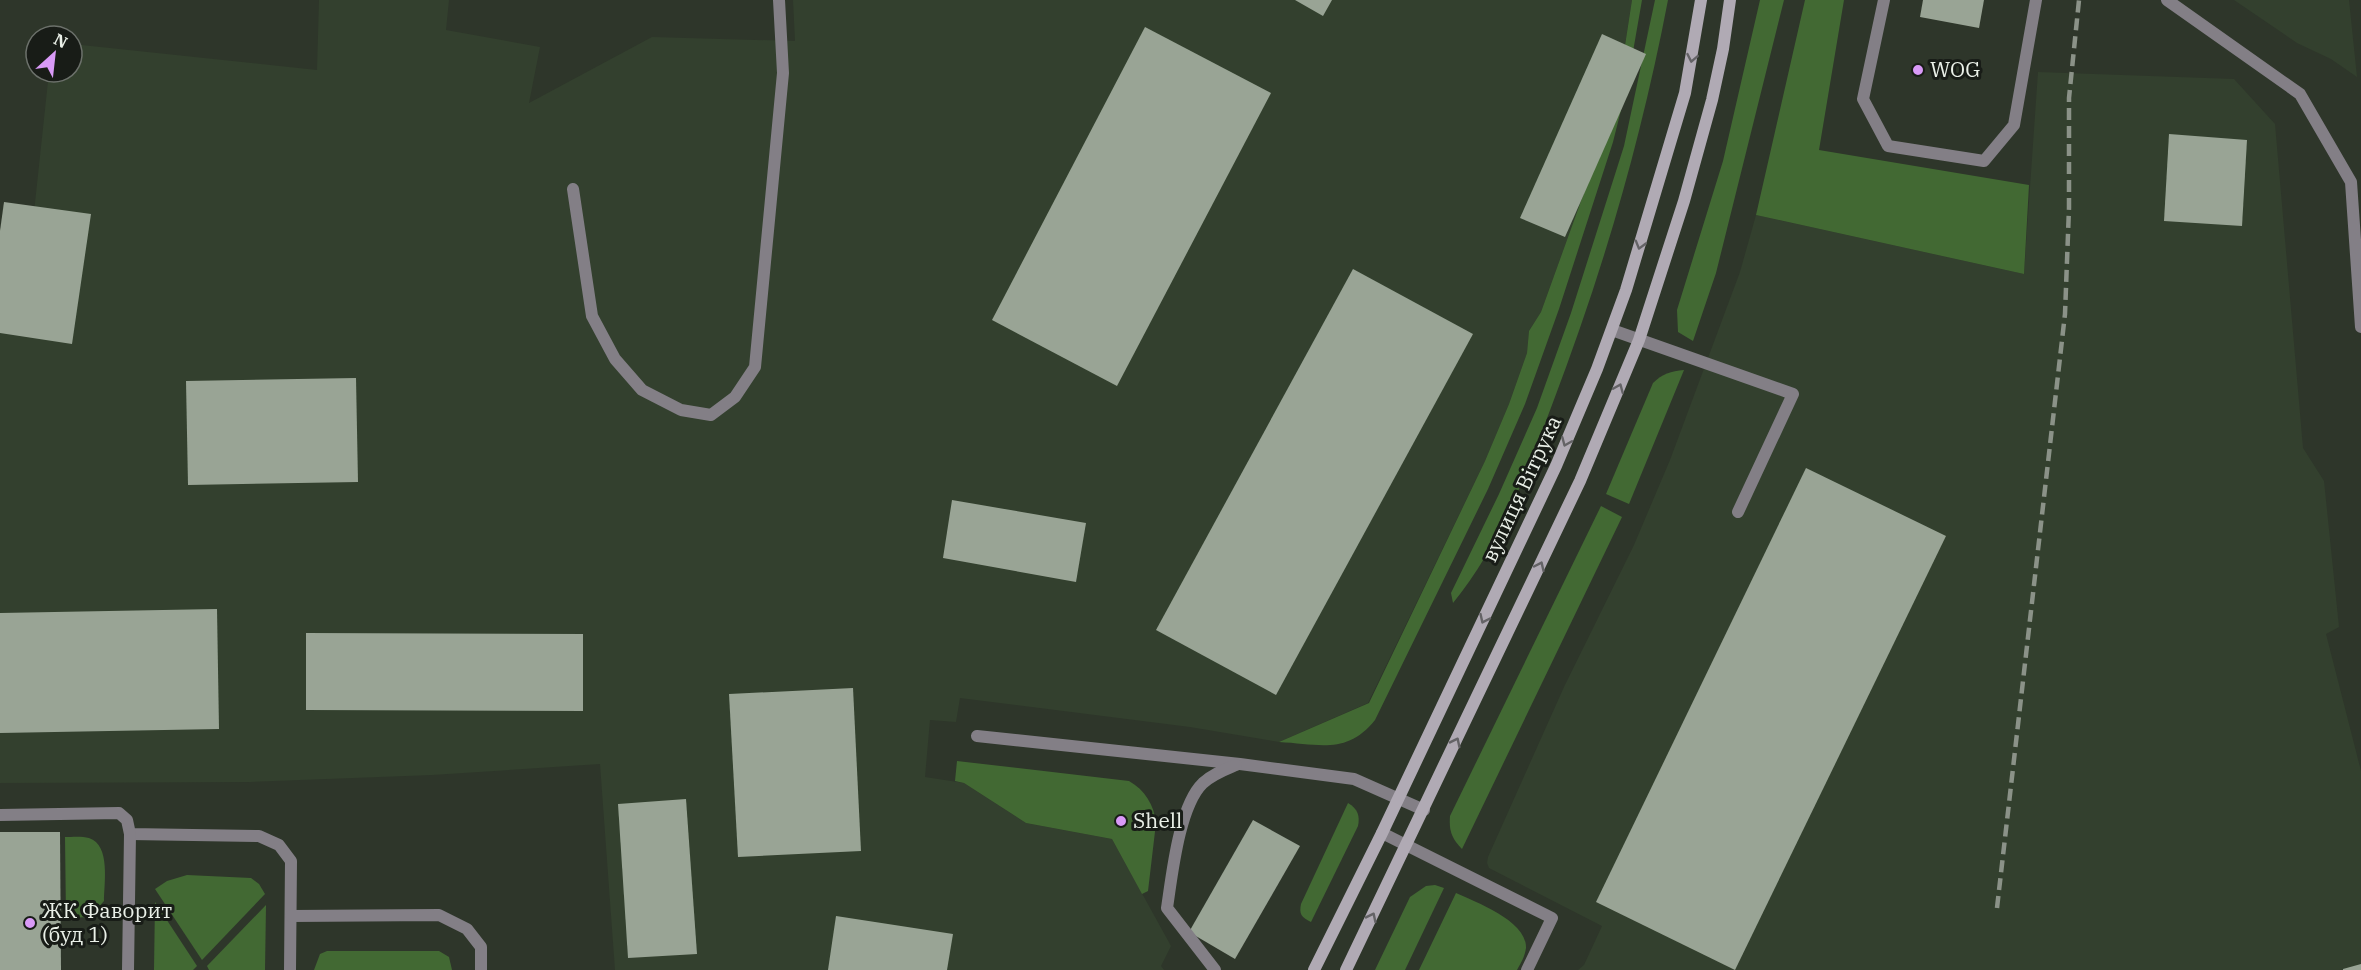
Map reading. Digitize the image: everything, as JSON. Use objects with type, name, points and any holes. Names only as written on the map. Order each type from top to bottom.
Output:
[{"type":"main road","name":"вулиця Вітрука","points":[[1314,970],[1382,833],[1556,466],[1612,330],[1685,93],[1701,0]]},
{"type":"main road","points":[[1346,970],[1575,492],[1639,340],[1684,201],[1712,100],[1731,0]]},
{"type":"street","points":[[573,189],[592,316],[615,359],[642,390],[681,410],[711,415],[735,397],[755,367],[783,73],[779,0]]},
{"type":"street","points":[[1884,0],[1863,99],[1888,146],[1984,161],[2014,125],[2036,0]]},
{"type":"street","points":[[2167,0],[2300,94],[2351,182],[2361,327]]},
{"type":"street","points":[[1612,330],[1792,394],[1738,512]]},
{"type":"street","points":[[977,736],[1240,764],[1354,779],[1424,810]]},
{"type":"street","points":[[1215,970],[1167,908],[1180,831],[1187,809],[1201,785],[1217,772],[1240,764]]},
{"type":"street","points":[[0,814],[119,813],[127,820],[130,834],[128,970]]},
{"type":"street","points":[[1382,833],[1552,918],[1527,970]]},
{"type":"street","points":[[130,834],[259,837],[279,845],[291,861],[290,970]]},
{"type":"street","points":[[291,916],[440,915],[467,929],[481,947],[481,970]]},
{"type":"shaded area","points":[[319,0],[449,0],[446,30],[540,47],[529,103],[652,37],[795,41],[793,0],[1632,0],[1616,104],[1541,312],[1529,331],[1527,353],[1509,404],[1485,461],[1368,703],[1279,742],[1190,727],[960,698],[956,722],[930,720],[925,777],[964,783],[1026,823],[1112,839],[1171,946],[1161,966],[1164,970],[615,970],[600,764],[432,775],[250,782],[0,783],[0,228],[32,231],[48,84],[84,84],[84,45],[317,70]]},
{"type":"shaded area","points":[[2234,0],[2349,0],[2357,77],[2331,59],[2297,43]]},
{"type":"shaded area","points":[[2038,72],[2234,79],[2275,124],[2303,448],[2324,481],[2339,627],[2326,634],[2361,771],[2361,970],[1578,970],[1584,965],[1602,926],[1489,868],[1488,857],[1564,687],[1634,545],[1670,460],[1740,272],[1756,215],[2024,274]]},
{"type":"green space","points":[[1632,0],[1642,0],[1627,86],[1613,142],[1559,309],[1525,404],[1488,489],[1375,720],[1364,731],[1343,743],[1320,745],[1279,742],[1369,703],[1485,461],[1527,353],[1529,331],[1541,312],[1616,104]]},
{"type":"green space","points":[[1655,0],[1668,0],[1646,104],[1619,205],[1588,305],[1522,483],[1485,558],[1453,603],[1451,593],[1537,408],[1571,313],[1624,146]]},
{"type":"green space","points":[[1760,0],[1784,0],[1716,273],[1693,341],[1678,332],[1677,310],[1723,161]]},
{"type":"green space","points":[[1805,0],[1844,0],[1819,150],[2029,185],[2024,274],[1756,215]]},
{"type":"green space","points":[[1684,370],[1629,504],[1606,494],[1653,383],[1667,374]]},
{"type":"green space","points":[[1601,506],[1622,517],[1462,849],[1452,834],[1450,816]]},
{"type":"green space","points":[[957,761],[1129,781],[1135,785],[1148,799],[1156,823],[1148,891],[1142,894],[1112,839],[1026,823],[964,783],[955,781]]},
{"type":"green space","points":[[1348,803],[1357,813],[1358,826],[1311,922],[1302,915],[1301,904]]},
{"type":"green space","points":[[65,837],[89,838],[101,848],[105,866],[104,901],[90,917],[66,918]]},
{"type":"green space","points":[[187,875],[251,878],[259,884],[265,894],[202,960],[155,889],[167,881]]},
{"type":"green space","points":[[1435,885],[1444,888],[1405,970],[1375,970],[1410,897],[1426,886]]},
{"type":"green space","points":[[1456,893],[1487,907],[1510,921],[1518,929],[1524,938],[1526,948],[1517,970],[1419,970]]},
{"type":"green space","points":[[155,902],[197,966],[193,970],[154,970]]},
{"type":"green space","points":[[266,905],[265,970],[209,970],[207,966]]},
{"type":"green space","points":[[327,951],[439,951],[449,957],[452,970],[314,970],[320,954]]},
{"type":"building","points":[[1295,0],[1332,0],[1323,16]]},
{"type":"building","points":[[1923,0],[1984,0],[1979,28],[1920,17]]},
{"type":"building","points":[[1145,27],[1271,93],[1117,386],[992,320]]},
{"type":"building","points":[[1602,34],[1646,54],[1565,237],[1520,218]]},
{"type":"building","points":[[2169,134],[2247,140],[2242,226],[2164,221]]},
{"type":"building","points":[[4,202],[91,214],[72,344],[0,333],[0,231]]},
{"type":"building","points":[[1353,269],[1473,334],[1276,695],[1156,630]]},
{"type":"building","points":[[356,378],[358,482],[188,485],[186,381]]},
{"type":"building","points":[[1806,468],[1946,536],[1735,970],[1596,902]]},
{"type":"building","points":[[952,500],[1086,523],[1076,582],[943,558]]},
{"type":"building","points":[[217,609],[219,729],[0,733],[0,613]]},
{"type":"building","points":[[306,633],[583,634],[583,711],[306,710]]},
{"type":"building","points":[[853,688],[861,851],[738,857],[729,694]]},
{"type":"building","points":[[686,799],[697,954],[628,958],[618,804]]},
{"type":"building","points":[[1253,820],[1300,846],[1235,959],[1189,932]]},
{"type":"building","name":"ЖК Фаворит (буд 1)","points":[[0,832],[60,832],[61,970],[0,970]]},
{"type":"building","points":[[836,916],[953,934],[947,970],[828,970]]},
{"type":"building","points":[[2361,964],[2361,970],[2343,970],[2343,969]]},
{"type":"railway","points":[[1997,908],[2065,314],[2069,208],[2069,98],[2079,0]]},
{"type":"place","name":"WOG","points":[[1918,70]]},
{"type":"place","name":"Shell","points":[[1121,821]]},
{"type":"place","name":"ЖК Фаворит (буд 1)","points":[[30,923]]}]
